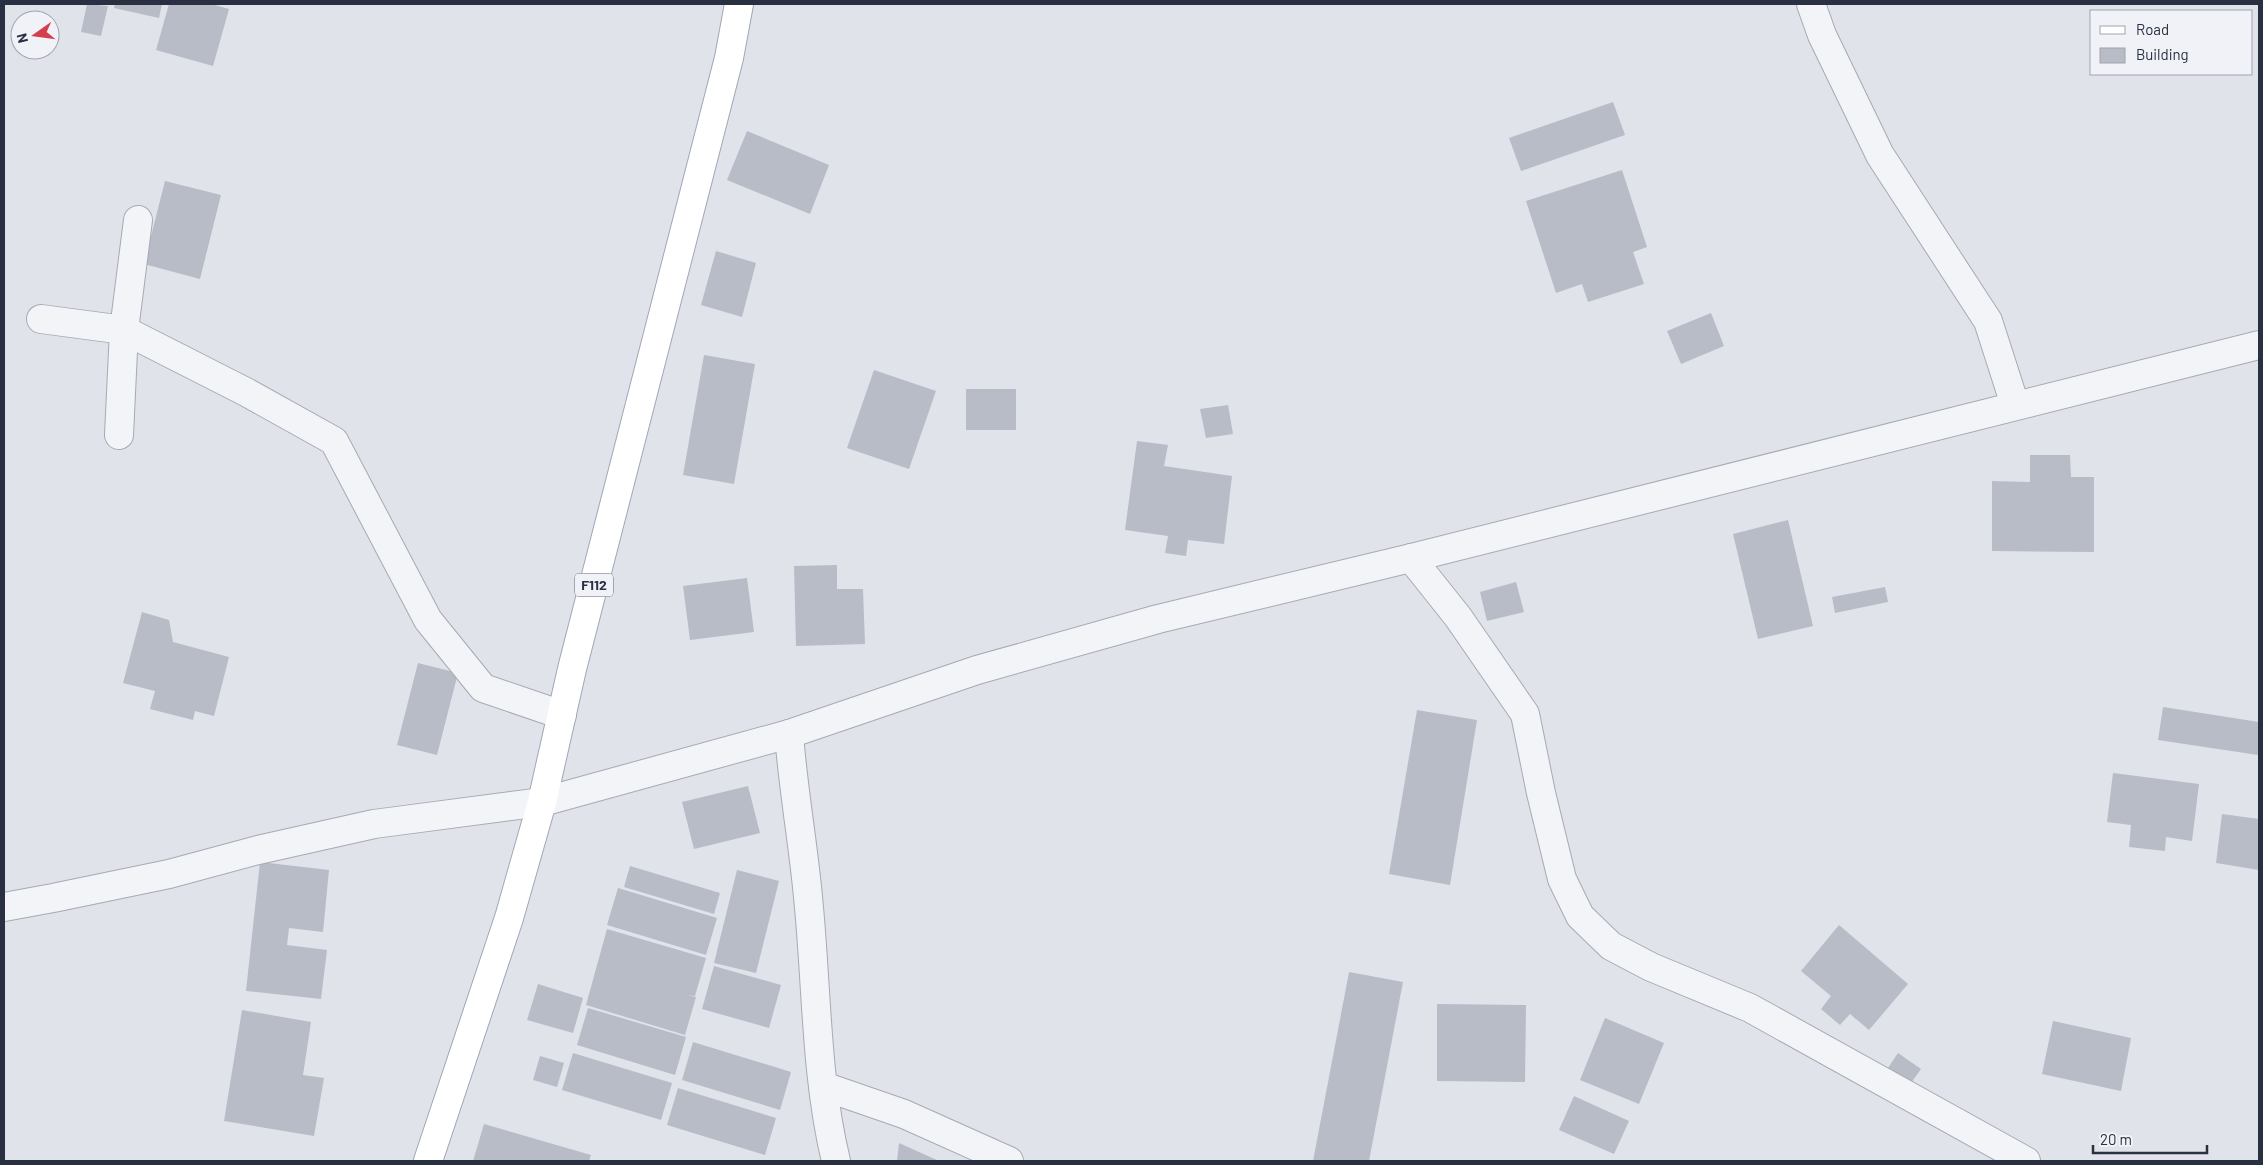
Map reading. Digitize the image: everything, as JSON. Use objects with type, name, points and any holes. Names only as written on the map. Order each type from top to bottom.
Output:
[{"type":"main road","name":"F112","points":[[428,1161],[509,918],[542,802],[572,669],[729,58],[739,4]]},
{"type":"street","points":[[1811,4],[1822,35],[1880,156],[1988,321],[2015,405]]},
{"type":"street","points":[[119,435],[124,330],[138,220]]},
{"type":"street","points":[[41,319],[124,330],[246,392],[334,441],[428,620],[483,688],[562,715]]},
{"type":"street","points":[[4,907],[169,874],[258,850],[374,824],[542,802],[789,734],[977,670],[1148,621],[1410,558],[2259,345]]},
{"type":"street","points":[[1410,558],[1458,617],[1525,714],[1540,793],[1562,879],[1580,916],[1611,946],[1651,967],[1750,1008],[2026,1161]]},
{"type":"street","points":[[789,734],[792,780],[808,897],[816,1031],[828,1130],[836,1161]]},
{"type":"street","points":[[823,1086],[904,1114],[1009,1161]]},
{"type":"building","points":[[87,4],[108,6],[101,36],[81,32]]},
{"type":"building","points":[[115,4],[162,4],[159,18],[114,8]]},
{"type":"building","points":[[169,4],[211,4],[229,9],[213,66],[156,50]]},
{"type":"building","points":[[1613,102],[1625,135],[1521,171],[1509,138]]},
{"type":"building","points":[[747,131],[829,165],[810,214],[727,180]]},
{"type":"building","points":[[1622,170],[1647,247],[1633,252],[1644,284],[1588,302],[1582,284],[1556,293],[1526,201]]},
{"type":"building","points":[[165,181],[221,195],[200,279],[144,264]]},
{"type":"building","points":[[716,251],[756,263],[742,317],[701,305]]},
{"type":"building","points":[[1711,313],[1724,346],[1681,364],[1667,331]]},
{"type":"building","points":[[704,355],[755,364],[734,484],[683,475]]},
{"type":"building","points":[[874,370],[936,391],[909,469],[847,448]]},
{"type":"building","points":[[966,389],[1016,389],[1016,430],[966,430]]},
{"type":"building","points":[[1228,405],[1233,434],[1206,438],[1200,409]]},
{"type":"building","points":[[1137,441],[1168,445],[1164,466],[1232,476],[1224,544],[1188,540],[1186,556],[1165,553],[1168,536],[1125,530]]},
{"type":"building","points":[[2030,455],[2070,455],[2071,477],[2094,477],[2094,552],[1992,551],[1992,481],[2030,482]]},
{"type":"building","points":[[1788,520],[1813,626],[1758,639],[1733,534]]},
{"type":"building","points":[[837,565],[837,589],[863,589],[865,644],[796,646],[794,566]]},
{"type":"building","points":[[747,578],[754,632],[690,640],[683,586]]},
{"type":"building","points":[[1516,582],[1524,612],[1487,621],[1480,592]]},
{"type":"building","points":[[1885,587],[1888,602],[1835,613],[1832,597]]},
{"type":"building","points":[[142,612],[169,620],[173,642],[229,657],[214,716],[195,711],[193,720],[150,709],[155,691],[123,683]]},
{"type":"building","points":[[418,663],[458,673],[437,755],[397,745]]},
{"type":"building","points":[[2163,707],[2259,722],[2258,755],[2158,740]]},
{"type":"building","points":[[1417,710],[1477,720],[1450,885],[1389,874]]},
{"type":"building","points":[[2113,773],[2199,784],[2192,841],[2166,837],[2165,851],[2129,847],[2131,825],[2107,822]]},
{"type":"building","points":[[748,786],[760,833],[694,849],[682,802]]},
{"type":"building","points":[[2222,814],[2259,819],[2259,870],[2216,863]]},
{"type":"building","points":[[260,862],[329,870],[323,932],[289,928],[287,945],[327,950],[321,999],[246,991]]},
{"type":"building","points":[[630,866],[720,893],[714,914],[624,887]]},
{"type":"building","points":[[737,870],[779,881],[756,973],[714,963]]},
{"type":"building","points":[[618,888],[717,918],[706,955],[607,925]]},
{"type":"building","points":[[1839,925],[1908,984],[1869,1030],[1850,1014],[1840,1025],[1821,1009],[1831,996],[1801,971]]},
{"type":"building","points":[[607,929],[706,958],[695,996],[687,995],[696,997],[685,1035],[586,1005]]},
{"type":"building","points":[[714,966],[781,985],[769,1028],[702,1009]]},
{"type":"building","points":[[1349,972],[1403,982],[1369,1161],[1313,1161]]},
{"type":"building","points":[[538,984],[583,998],[573,1033],[527,1020]]},
{"type":"building","points":[[1437,1004],[1526,1005],[1525,1082],[1437,1081]]},
{"type":"building","points":[[588,1008],[686,1037],[675,1075],[577,1045]]},
{"type":"building","points":[[242,1010],[311,1022],[303,1075],[324,1078],[314,1136],[224,1121]]},
{"type":"building","points":[[1605,1018],[1664,1043],[1639,1104],[1580,1080]]},
{"type":"building","points":[[2053,1021],[2131,1038],[2121,1091],[2042,1074]]},
{"type":"building","points":[[693,1042],[791,1072],[780,1110],[682,1080]]},
{"type":"building","points":[[573,1053],[672,1083],[661,1120],[562,1090]]},
{"type":"building","points":[[1898,1053],[1921,1069],[1911,1083],[1888,1068]]},
{"type":"building","points":[[540,1056],[564,1063],[557,1087],[533,1080]]},
{"type":"building","points":[[678,1088],[776,1118],[765,1155],[667,1125]]},
{"type":"building","points":[[1574,1096],[1629,1121],[1614,1154],[1559,1130]]},
{"type":"building","points":[[484,1124],[591,1155],[589,1161],[473,1161]]},
{"type":"building","points":[[899,1143],[939,1161],[897,1161]]}]
